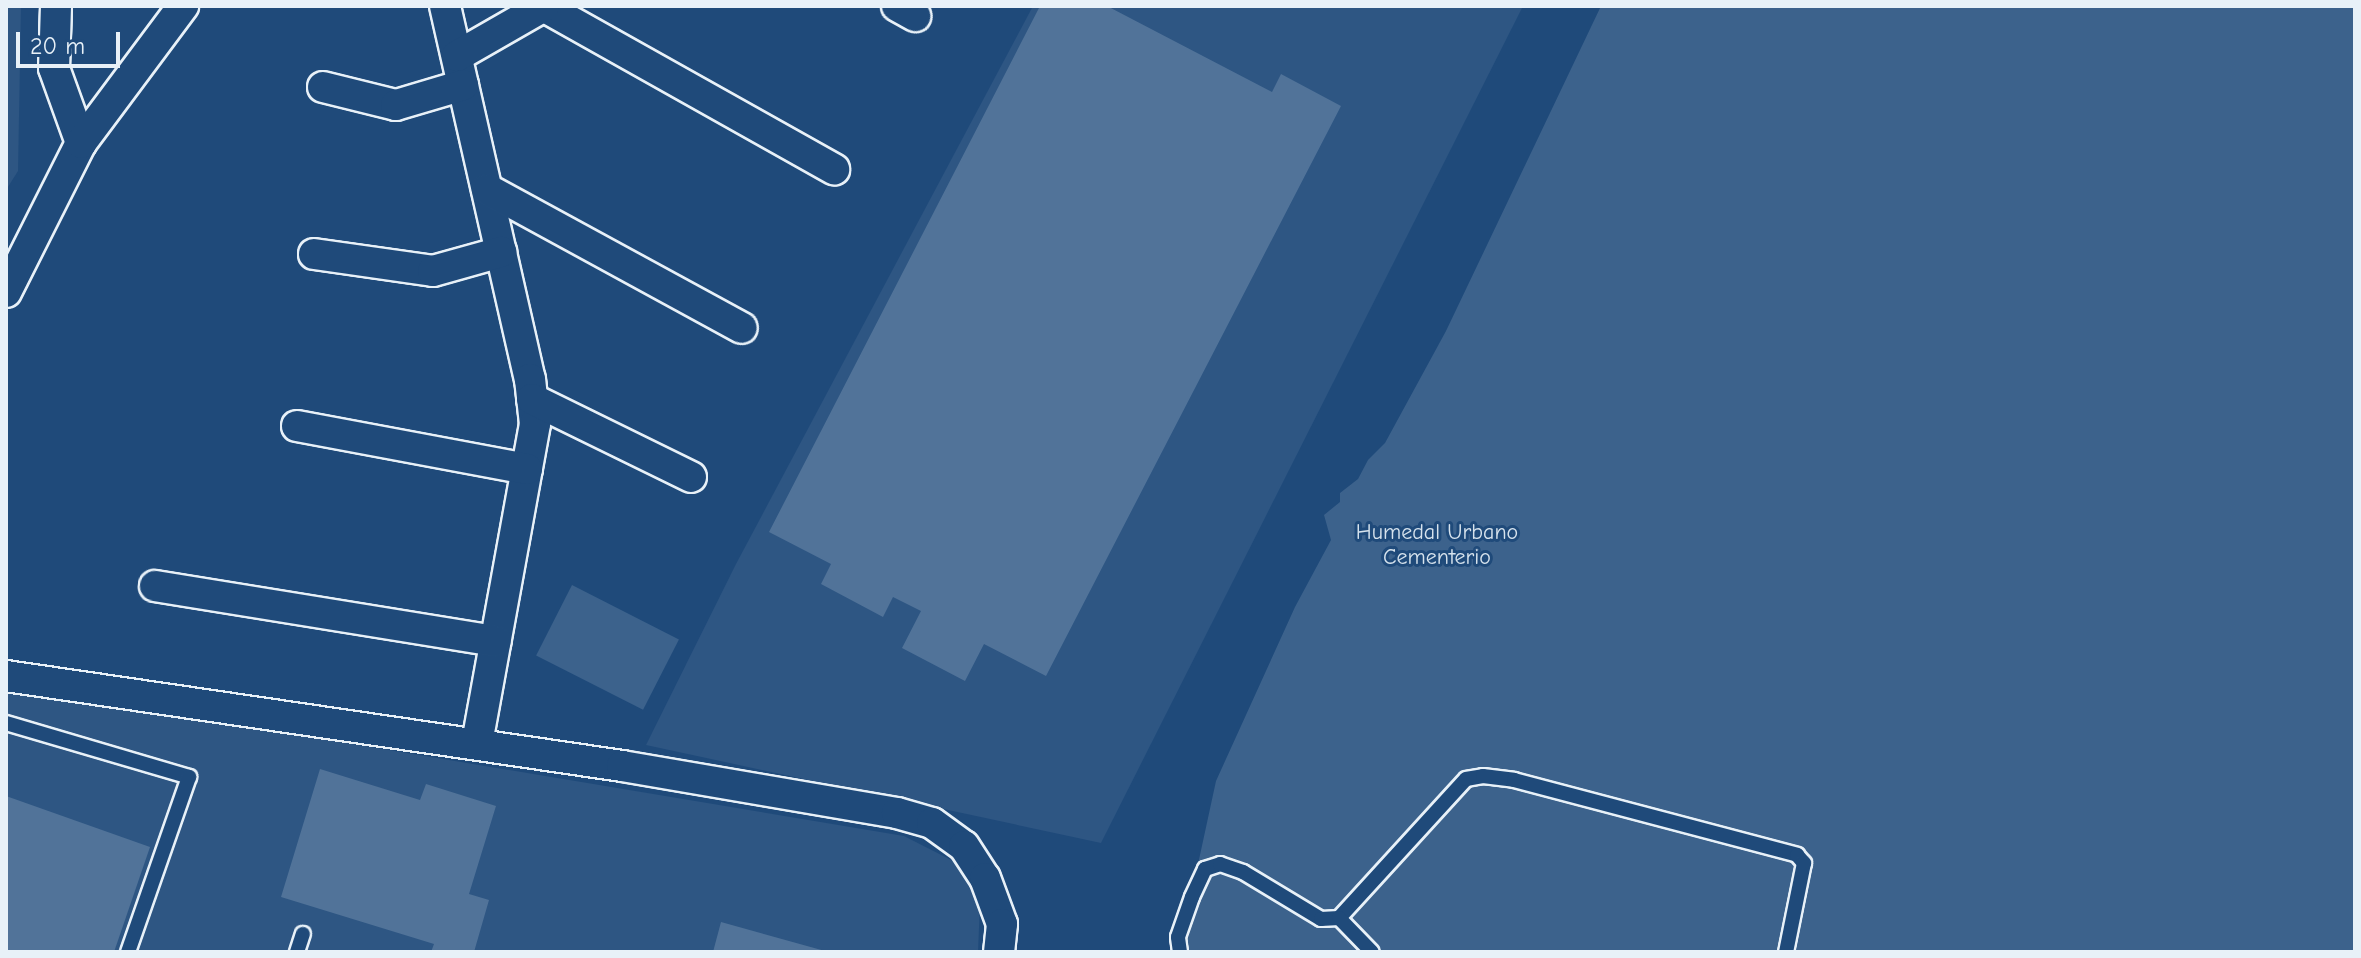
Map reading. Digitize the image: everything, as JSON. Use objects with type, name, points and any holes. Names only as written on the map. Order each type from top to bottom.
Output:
[{"type":"street","points":[[56,6],[54,68],[81,143]]},
{"type":"street","points":[[6,292],[81,143],[183,6]]},
{"type":"street","points":[[445,6],[501,252],[535,424],[477,744]]},
{"type":"street","points":[[323,87],[396,105],[460,70],[544,6],[834,169]]},
{"type":"street","points":[[487,189],[742,328]]},
{"type":"street","points":[[314,254],[433,271],[501,252]]},
{"type":"street","points":[[532,399],[691,477]]},
{"type":"street","points":[[297,426],[527,469]]},
{"type":"street","points":[[155,586],[496,641]]},
{"type":"street","points":[[6,676],[622,766],[897,813],[932,823],[964,846],[985,878],[1002,924],[999,952]]},
{"type":"lane","points":[[6,723],[189,777],[128,952]]},
{"type":"lane","points":[[1180,952],[1178,937],[1205,869],[1220,864],[1243,872],[1321,919],[1339,918],[1466,779],[1483,776],[1514,780],[1797,855],[1804,863],[1786,952]]},
{"type":"lane","points":[[1339,918],[1372,952]]},
{"type":"lane","points":[[297,952],[303,934]]},
{"type":"shaded area","points":[[6,6],[21,6],[18,171],[6,190]]},
{"type":"shaded area","points":[[1033,6],[1523,6],[1101,843],[646,745],[736,564]]},
{"type":"shaded area","points":[[6,686],[904,836],[959,864],[980,904],[978,952],[6,952]]},
{"type":"green space","name":"Humedal Urbano Cementerio","points":[[1601,6],[2355,6],[2355,952],[1179,952],[1216,781],[1295,607],[1331,540],[1324,515],[1340,502],[1340,493],[1358,479],[1368,460],[1385,443],[1446,331]]},
{"type":"green space","points":[[572,585],[679,639],[643,710],[536,655]]},
{"type":"building","points":[[1040,6],[1107,6],[1272,92],[1281,74],[1341,106],[1046,676],[984,644],[965,681],[902,648],[921,611],[893,597],[883,617],[821,584],[831,564],[769,532]]},
{"type":"building","points":[[320,769],[420,800],[426,784],[496,806],[469,894],[489,900],[474,952],[431,952],[434,944],[281,897]]},
{"type":"building","points":[[6,796],[150,847],[114,952],[6,952]]},
{"type":"building","points":[[721,922],[825,951],[825,952],[713,952]]}]
